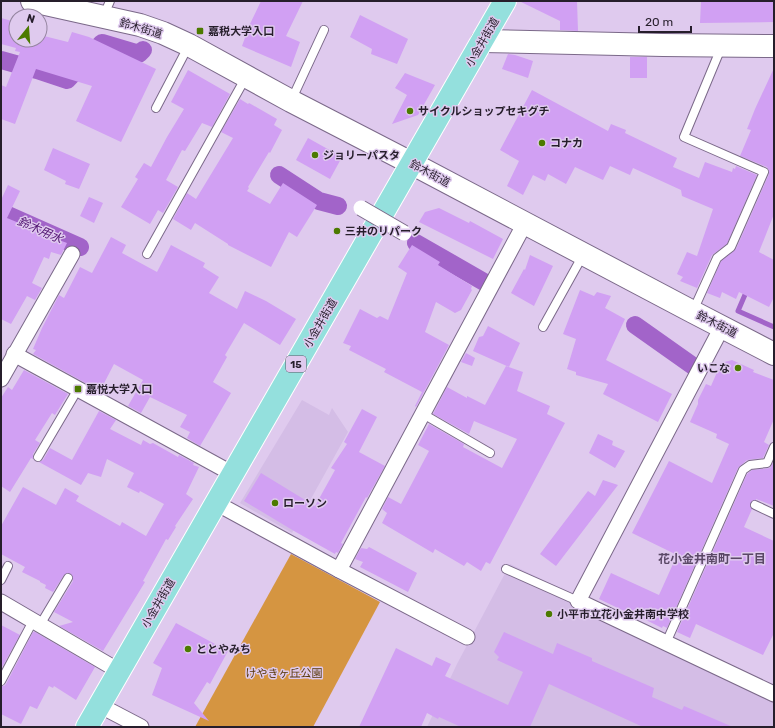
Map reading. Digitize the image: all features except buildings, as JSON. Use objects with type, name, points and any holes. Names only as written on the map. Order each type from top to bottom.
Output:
[{"type":"main road","name":"鈴木街道","points":[[32,1],[106,9],[189,45],[291,101],[774,354]]},
{"type":"main road","name":"小金井街道","points":[[87,727],[505,1]]},
{"type":"main road","points":[[482,41],[774,46]]},
{"type":"street","points":[[361,208],[404,233]]},
{"type":"street","points":[[339,570],[524,223]]},
{"type":"street","points":[[1,379],[72,254]]},
{"type":"street","points":[[722,327],[578,601],[774,694]]},
{"type":"street","points":[[14,354],[233,474]]},
{"type":"street","points":[[216,503],[467,637]]},
{"type":"street","points":[[1,602],[119,671]]},
{"type":"street","points":[[99,705],[141,727]]},
{"type":"lane","points":[[291,101],[324,30]]},
{"type":"lane","points":[[156,108],[189,45]]},
{"type":"lane","points":[[693,312],[717,258],[731,247],[764,172],[684,137],[722,46]]},
{"type":"lane","points":[[147,254],[246,77]]},
{"type":"lane","points":[[543,328],[583,254]]},
{"type":"lane","points":[[38,457],[78,389]]},
{"type":"lane","points":[[422,414],[490,453]]},
{"type":"lane","points":[[666,643],[742,470],[750,465],[767,463],[774,447]]},
{"type":"lane","points":[[755,506],[774,514]]},
{"type":"lane","points":[[1,580],[8,566]]},
{"type":"lane","points":[[506,569],[578,601]]},
{"type":"lane","points":[[1,681],[37,623],[68,578]]},
{"type":"shaded area","points":[[302,400],[329,415],[332,408],[348,432],[292,533],[240,503]]},
{"type":"shaded area","name":"小平市立花小金井南中学校","points":[[510,564],[774,690],[774,727],[427,727],[457,664]]},
{"type":"green space","name":"けやきヶ丘公園","points":[[291,554],[380,602],[313,727],[195,727]]},
{"type":"waterway","points":[[1,60],[67,80],[102,43],[139,54],[143,50]]},
{"type":"waterway","points":[[279,175],[319,201],[338,206]]},
{"type":"waterway","name":"鈴木用水","points":[[1,212],[80,247]]},
{"type":"waterway","points":[[416,243],[484,282]]},
{"type":"waterway","name":"鈴木用水","points":[[747,290],[738,311],[774,327]]},
{"type":"waterway","points":[[635,325],[693,366]]},
{"type":"place","name":"嘉税大学入口","points":[[200,31]]},
{"type":"place","name":"サイクルショップセキグチ","points":[[410,111]]},
{"type":"place","name":"コナカ","points":[[542,143]]},
{"type":"place","name":"ジョリーパスタ","points":[[315,155]]},
{"type":"place","name":"三井のリパーク","points":[[337,231]]},
{"type":"place","name":"いこな","points":[[738,368]]},
{"type":"place","name":"嘉悦大学入口","points":[[78,389]]},
{"type":"place","name":"ローソン","points":[[275,503]]},
{"type":"place","name":"小平市立花小金井南中学校","points":[[549,614]]},
{"type":"place","name":"ととやみち","points":[[188,649]]},
{"type":"district","name":"花小金井南町一丁目","points":[[712,559]]}]
